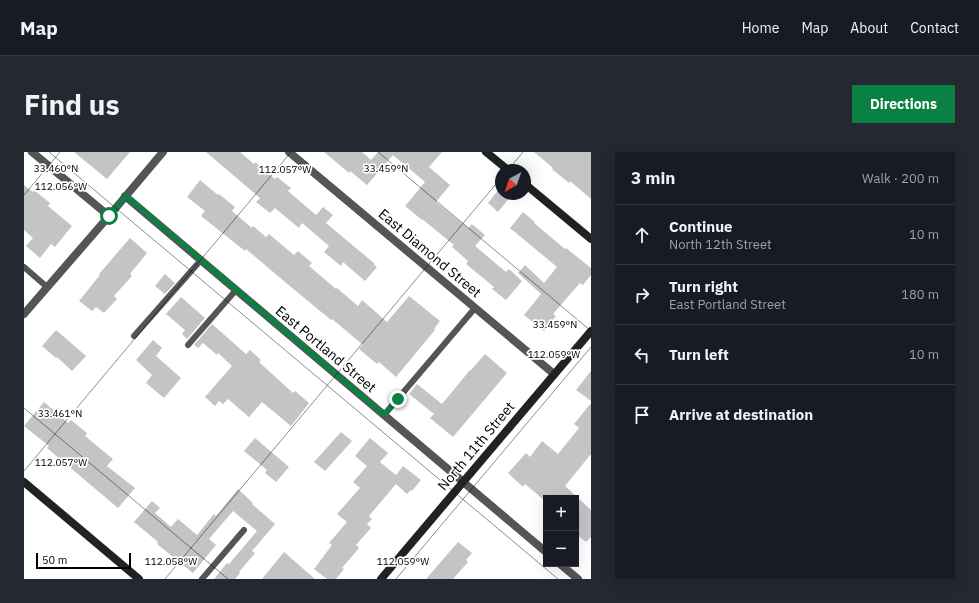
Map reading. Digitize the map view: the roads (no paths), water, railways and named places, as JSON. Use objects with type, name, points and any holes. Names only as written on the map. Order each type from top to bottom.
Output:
[{"type":"street","points":[[32,152],[109,216]]},
{"type":"street","points":[[24,314],[163,152]]},
{"type":"street","name":"East Diamond Street","points":[[289,152],[554,374]]},
{"type":"street","points":[[486,152],[501,164]]},
{"type":"street","points":[[531,189],[591,239]]},
{"type":"street","name":"East Portland Street","points":[[126,196],[543,549]]},
{"type":"street","name":"North 11th Street","points":[[381,579],[591,331]]},
{"type":"street","points":[[24,482],[139,579]]},
{"type":"street","points":[[564,567],[578,579]]},
{"type":"lane","points":[[134,336],[201,260]]},
{"type":"lane","points":[[24,268],[47,287]]},
{"type":"lane","points":[[188,345],[236,290]]},
{"type":"lane","points":[[384,415],[475,308]]},
{"type":"lane","points":[[202,579],[244,530]]}]
